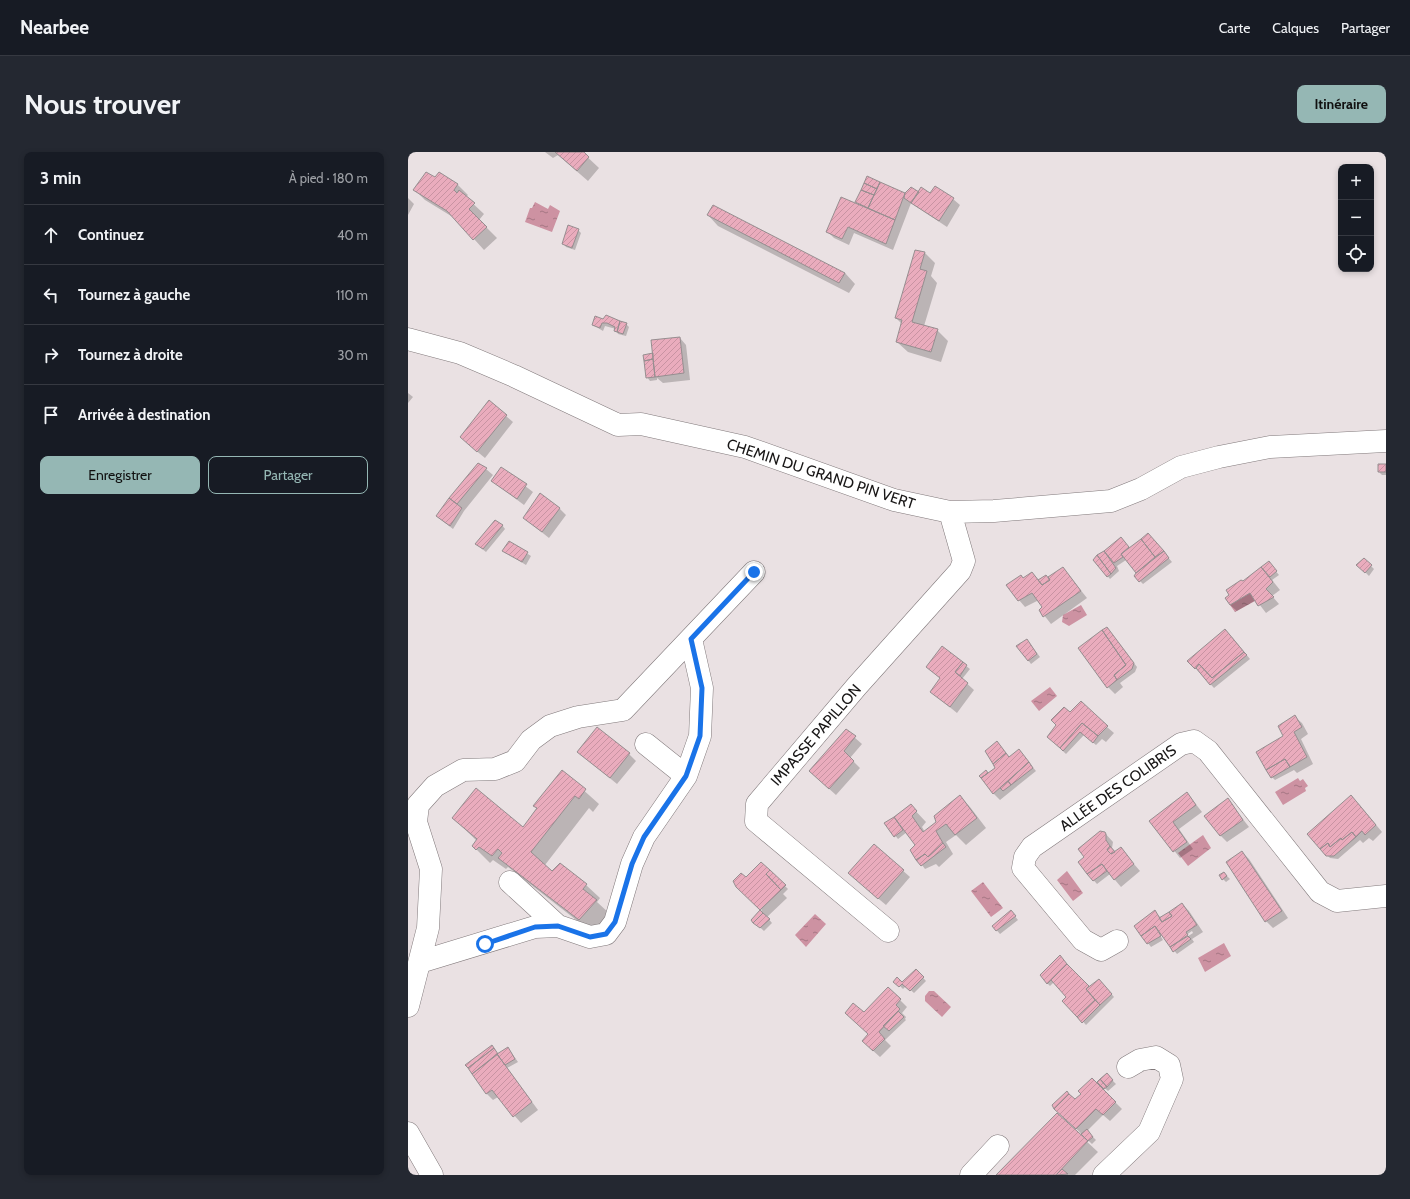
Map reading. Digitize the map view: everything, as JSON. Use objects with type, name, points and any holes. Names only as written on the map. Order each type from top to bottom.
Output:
[{"type":"street","name":"CHEMIN DU GRAND PIN VERT","points":[[408,339],[460,353],[514,376],[618,425],[641,424],[745,447],[894,500],[950,512],[994,511],[1111,501],[1141,489],[1181,467],[1219,456],[1270,447],[1386,441]]},
{"type":"street","name":"IMPASSE PAPILLON","points":[[888,931],[756,821],[757,804],[858,686],[960,571],[964,561],[950,512]]},
{"type":"street","points":[[408,1006],[428,928],[431,869],[416,822],[418,805],[435,786],[463,770],[495,769],[515,762],[531,740],[550,726],[578,717],[623,710],[754,572]]},
{"type":"street","points":[[420,962],[535,927],[558,926],[590,937],[606,934],[615,922],[632,864],[644,837],[686,776],[700,736],[702,688],[691,639]]},
{"type":"street","name":"ALLÉE DES COLIBRIS","points":[[1117,941],[1101,950],[1083,940],[1023,868],[1025,857],[1032,847],[1181,744],[1194,741],[1208,751],[1320,892],[1337,901],[1386,896]]},
{"type":"street","points":[[646,744],[686,776]]},
{"type":"street","points":[[510,882],[558,926]]},
{"type":"street","points":[[1104,1175],[1149,1132],[1172,1079],[1169,1065],[1156,1057],[1140,1060],[1128,1068]]},
{"type":"street","points":[[408,1133],[432,1175]]},
{"type":"street","points":[[971,1175],[998,1146]]},
{"type":"water","points":[[535,202],[548,209],[550,205],[560,211],[552,232],[525,222],[530,208],[532,208]]},
{"type":"water","points":[[1250,593],[1255,601],[1235,612],[1230,605]]},
{"type":"water","points":[[1081,605],[1087,615],[1069,626],[1062,622],[1063,615]]},
{"type":"water","points":[[1050,687],[1057,696],[1039,711],[1031,701]]},
{"type":"water","points":[[1298,778],[1300,781],[1303,779],[1308,786],[1305,788],[1306,791],[1283,805],[1275,792]]},
{"type":"water","points":[[1203,835],[1211,848],[1188,866],[1178,853]]},
{"type":"water","points":[[1067,871],[1083,893],[1073,901],[1057,880]]},
{"type":"water","points":[[983,882],[1003,908],[991,917],[971,891]]},
{"type":"water","points":[[815,914],[826,924],[806,947],[795,935]]},
{"type":"water","points":[[1224,943],[1231,956],[1205,972],[1198,958]]},
{"type":"water","points":[[929,991],[934,991],[951,1007],[942,1017],[925,1001],[925,996]]},
{"type":"building","points":[[555,152],[584,152],[589,157],[577,171]]},
{"type":"building","points":[[426,172],[435,177],[439,172],[458,184],[454,190],[457,193],[459,190],[475,203],[469,209],[487,227],[473,240],[447,211],[413,190]]},
{"type":"building","points":[[867,176],[880,182],[877,189],[864,183]]},
{"type":"building","points":[[880,182],[905,193],[895,220],[868,208]]},
{"type":"building","points":[[864,183],[877,189],[874,195],[861,190]]},
{"type":"building","points":[[935,186],[954,198],[939,221],[911,203],[921,187],[930,193]]},
{"type":"building","points":[[911,187],[919,192],[911,203],[904,198],[905,193]]},
{"type":"building","points":[[861,190],[874,195],[868,208],[855,202]]},
{"type":"building","points":[[841,197],[895,220],[886,244],[848,227],[842,239],[826,232]]},
{"type":"building","points":[[713,205],[845,273],[839,283],[707,215]]},
{"type":"building","points":[[568,225],[579,229],[572,248],[562,244]]},
{"type":"building","points":[[915,250],[925,252],[920,269],[927,271],[912,322],[938,329],[931,352],[896,342],[902,320],[895,318]]},
{"type":"building","points":[[606,315],[620,321],[617,332],[614,331],[615,327],[607,323],[602,323],[600,328],[592,325],[595,316],[603,319]]},
{"type":"building","points":[[620,321],[627,323],[623,334],[617,332]]},
{"type":"building","points":[[680,337],[684,373],[655,377],[651,340]]},
{"type":"building","points":[[653,353],[653,359],[644,361],[643,355]]},
{"type":"building","points":[[653,359],[655,377],[646,378],[644,361]]},
{"type":"building","points":[[489,400],[507,415],[477,452],[460,437]]},
{"type":"building","points":[[478,463],[487,468],[457,504],[449,498]]},
{"type":"building","points":[[1378,464],[1386,464],[1386,472],[1378,472]]},
{"type":"building","points":[[501,467],[527,484],[517,499],[491,481]]},
{"type":"building","points":[[540,493],[560,508],[542,532],[523,518]]},
{"type":"building","points":[[449,498],[462,508],[450,526],[436,516]]},
{"type":"building","points":[[495,520],[503,525],[483,549],[475,544]]},
{"type":"building","points":[[1148,533],[1164,551],[1155,557],[1141,539]]},
{"type":"building","points":[[1121,537],[1129,547],[1121,554],[1123,557],[1114,563],[1104,551]]},
{"type":"building","points":[[1141,539],[1155,557],[1136,573],[1121,554]]},
{"type":"building","points":[[509,541],[528,552],[522,562],[502,551]]},
{"type":"building","points":[[1104,551],[1116,568],[1111,574],[1097,555]]},
{"type":"building","points":[[1164,551],[1169,558],[1139,582],[1134,576],[1136,573]]},
{"type":"building","points":[[1097,555],[1111,574],[1107,577],[1093,560]]},
{"type":"building","points":[[1364,558],[1372,565],[1365,573],[1356,565]]},
{"type":"building","points":[[1269,561],[1277,571],[1270,577],[1261,567]]},
{"type":"building","points":[[1063,567],[1081,591],[1043,617],[1039,610],[1042,607],[1032,593],[1018,601],[1006,585],[1021,575],[1023,578],[1032,572],[1042,585],[1050,580],[1048,577]]},
{"type":"building","points":[[1261,567],[1273,582],[1266,589],[1274,597],[1258,606],[1250,593],[1230,605],[1225,598],[1229,595],[1226,590],[1241,580],[1243,581]]},
{"type":"building","points":[[1046,575],[1050,580],[1042,585],[1038,580]]},
{"type":"building","points":[[1107,627],[1134,663],[1132,669],[1117,680],[1114,675],[1126,665],[1102,630]]},
{"type":"building","points":[[1225,629],[1244,652],[1212,678],[1199,664],[1195,669],[1187,661]]},
{"type":"building","points":[[1102,630],[1126,665],[1114,675],[1117,680],[1107,688],[1078,648]]},
{"type":"building","points":[[1027,639],[1037,654],[1028,661],[1016,646]]},
{"type":"building","points":[[942,646],[963,662],[955,672],[968,683],[950,707],[930,692],[940,678],[926,667]]},
{"type":"building","points":[[1244,652],[1247,655],[1210,685],[1196,668],[1199,664],[1212,678]]},
{"type":"building","points":[[963,662],[967,665],[960,676],[955,672]]},
{"type":"building","points":[[1081,701],[1108,726],[1098,736],[1082,723],[1060,748],[1047,737],[1056,725],[1051,720],[1064,707],[1070,712]]},
{"type":"building","points":[[1295,715],[1302,727],[1294,732],[1307,757],[1290,767],[1285,759],[1266,770],[1256,752],[1283,736],[1278,726]]},
{"type":"building","points":[[1082,723],[1098,736],[1093,743],[1080,732],[1063,751],[1060,748]]},
{"type":"building","points":[[597,727],[630,753],[610,778],[577,752]]},
{"type":"building","points":[[846,729],[856,736],[844,751],[854,761],[829,789],[809,771]]},
{"type":"building","points":[[997,741],[1006,753],[993,764],[985,751]]},
{"type":"building","points":[[1019,749],[1029,762],[993,794],[981,778],[995,768],[993,764],[1006,753],[1009,757]]},
{"type":"building","points":[[1285,759],[1290,767],[1271,778],[1266,770]]},
{"type":"building","points":[[1029,762],[1033,768],[1011,785],[1008,781]]},
{"type":"building","points":[[562,770],[586,789],[579,799],[575,796],[531,852],[552,871],[560,863],[587,884],[583,889],[597,900],[579,920],[498,858],[502,853],[498,849],[492,856],[479,847],[476,850],[472,846],[477,839],[452,818],[476,788],[523,827],[537,808],[533,806]]},
{"type":"building","points":[[986,770],[988,773],[981,778],[979,776]]},
{"type":"building","points":[[1008,781],[1011,785],[1003,791],[1000,788]]},
{"type":"building","points":[[1187,792],[1196,805],[1173,822],[1187,842],[1173,852],[1149,821]]},
{"type":"building","points":[[960,795],[977,818],[955,835],[946,824],[936,831],[943,843],[928,857],[925,854],[916,860],[910,850],[915,845],[894,817],[911,804],[917,811],[912,816],[923,832],[936,822],[934,816]]},
{"type":"building","points":[[1351,795],[1376,825],[1365,835],[1362,831],[1356,837],[1352,832],[1342,840],[1341,838],[1330,847],[1328,843],[1320,849],[1307,834]]},
{"type":"building","points":[[1228,798],[1243,820],[1220,836],[1204,816]]},
{"type":"building","points":[[894,817],[903,830],[894,837],[884,823]]},
{"type":"building","points":[[1100,831],[1105,832],[1106,834],[1106,840],[1110,846],[1107,850],[1111,854],[1121,847],[1134,864],[1114,880],[1102,864],[1087,874],[1078,862],[1084,857],[1078,849]]},
{"type":"building","points":[[1352,832],[1356,837],[1334,856],[1326,856],[1320,849],[1328,843],[1330,847],[1341,838],[1342,840]]},
{"type":"building","points":[[943,843],[946,847],[921,866],[916,860],[925,854],[928,857]]},
{"type":"building","points":[[874,844],[904,870],[878,899],[848,873]]},
{"type":"building","points":[[1110,846],[1115,852],[1111,854],[1107,850]]},
{"type":"building","points":[[1242,851],[1282,911],[1265,922],[1226,862]]},
{"type":"building","points":[[761,862],[770,870],[766,874],[781,890],[760,910],[736,887],[733,881],[741,873],[746,877]]},
{"type":"building","points":[[1102,864],[1107,871],[1093,881],[1087,874]]},
{"type":"building","points":[[770,870],[786,885],[781,890],[766,874]]},
{"type":"building","points":[[1224,872],[1227,876],[1222,880],[1219,875]]},
{"type":"building","points":[[1182,903],[1197,925],[1186,932],[1188,935],[1170,947],[1155,926],[1141,936],[1134,926],[1155,910],[1162,922],[1172,916],[1169,912]]},
{"type":"building","points":[[760,910],[763,913],[753,923],[751,920]]},
{"type":"building","points":[[1011,910],[1016,916],[996,931],[992,926]]},
{"type":"building","points":[[1169,912],[1172,916],[1162,922],[1159,918]]},
{"type":"building","points":[[763,913],[770,919],[760,928],[753,923]]},
{"type":"building","points":[[1155,926],[1161,936],[1147,944],[1141,936]]},
{"type":"building","points":[[1188,936],[1191,939],[1173,952],[1170,947]]},
{"type":"building","points":[[1060,955],[1067,964],[1047,984],[1040,975]]},
{"type":"building","points":[[1067,964],[1089,986],[1086,989],[1095,1000],[1077,1017],[1062,1001],[1066,997],[1051,980]]},
{"type":"building","points":[[916,969],[924,977],[910,991],[902,984],[899,987],[893,982],[897,977],[902,982]]},
{"type":"building","points":[[1099,979],[1112,994],[1100,1005],[1086,989]]},
{"type":"building","points":[[888,987],[901,999],[896,1005],[900,1009],[879,1032],[885,1039],[873,1051],[862,1041],[868,1034],[845,1013],[853,1003],[864,1012]]},
{"type":"building","points":[[1095,1000],[1100,1005],[1082,1023],[1077,1017]]},
{"type":"building","points":[[898,1011],[904,1017],[889,1031],[883,1026]]},
{"type":"building","points":[[492,1045],[494,1048],[468,1068],[465,1065]]},
{"type":"building","points":[[508,1047],[515,1059],[505,1065],[497,1054]]},
{"type":"building","points":[[494,1048],[498,1054],[472,1074],[468,1068]]},
{"type":"building","points":[[497,1054],[532,1102],[513,1117],[492,1090],[486,1094],[472,1074]]},
{"type":"building","points":[[1107,1073],[1113,1080],[1107,1087],[1100,1079]]},
{"type":"building","points":[[1092,1078],[1116,1102],[1103,1115],[1096,1109],[1076,1129],[1054,1109],[1069,1094],[1075,1099],[1081,1094],[1078,1091]]},
{"type":"building","points":[[1100,1079],[1107,1087],[1104,1089],[1097,1082]]},
{"type":"building","points":[[1067,1091],[1069,1094],[1054,1109],[1052,1105]]},
{"type":"building","points":[[1057,1113],[1088,1141],[1056,1175],[996,1175]]},
{"type":"building","points":[[1087,1129],[1093,1137],[1088,1141],[1081,1134]]},
{"type":"building","points":[[1062,1169],[1068,1174],[1056,1175]]},
{"type":"route","points":[[485,944],[535,927],[558,926],[590,937],[606,934],[615,922],[632,864],[644,837],[686,776],[700,736],[702,688],[691,639],[754,572]]}]
